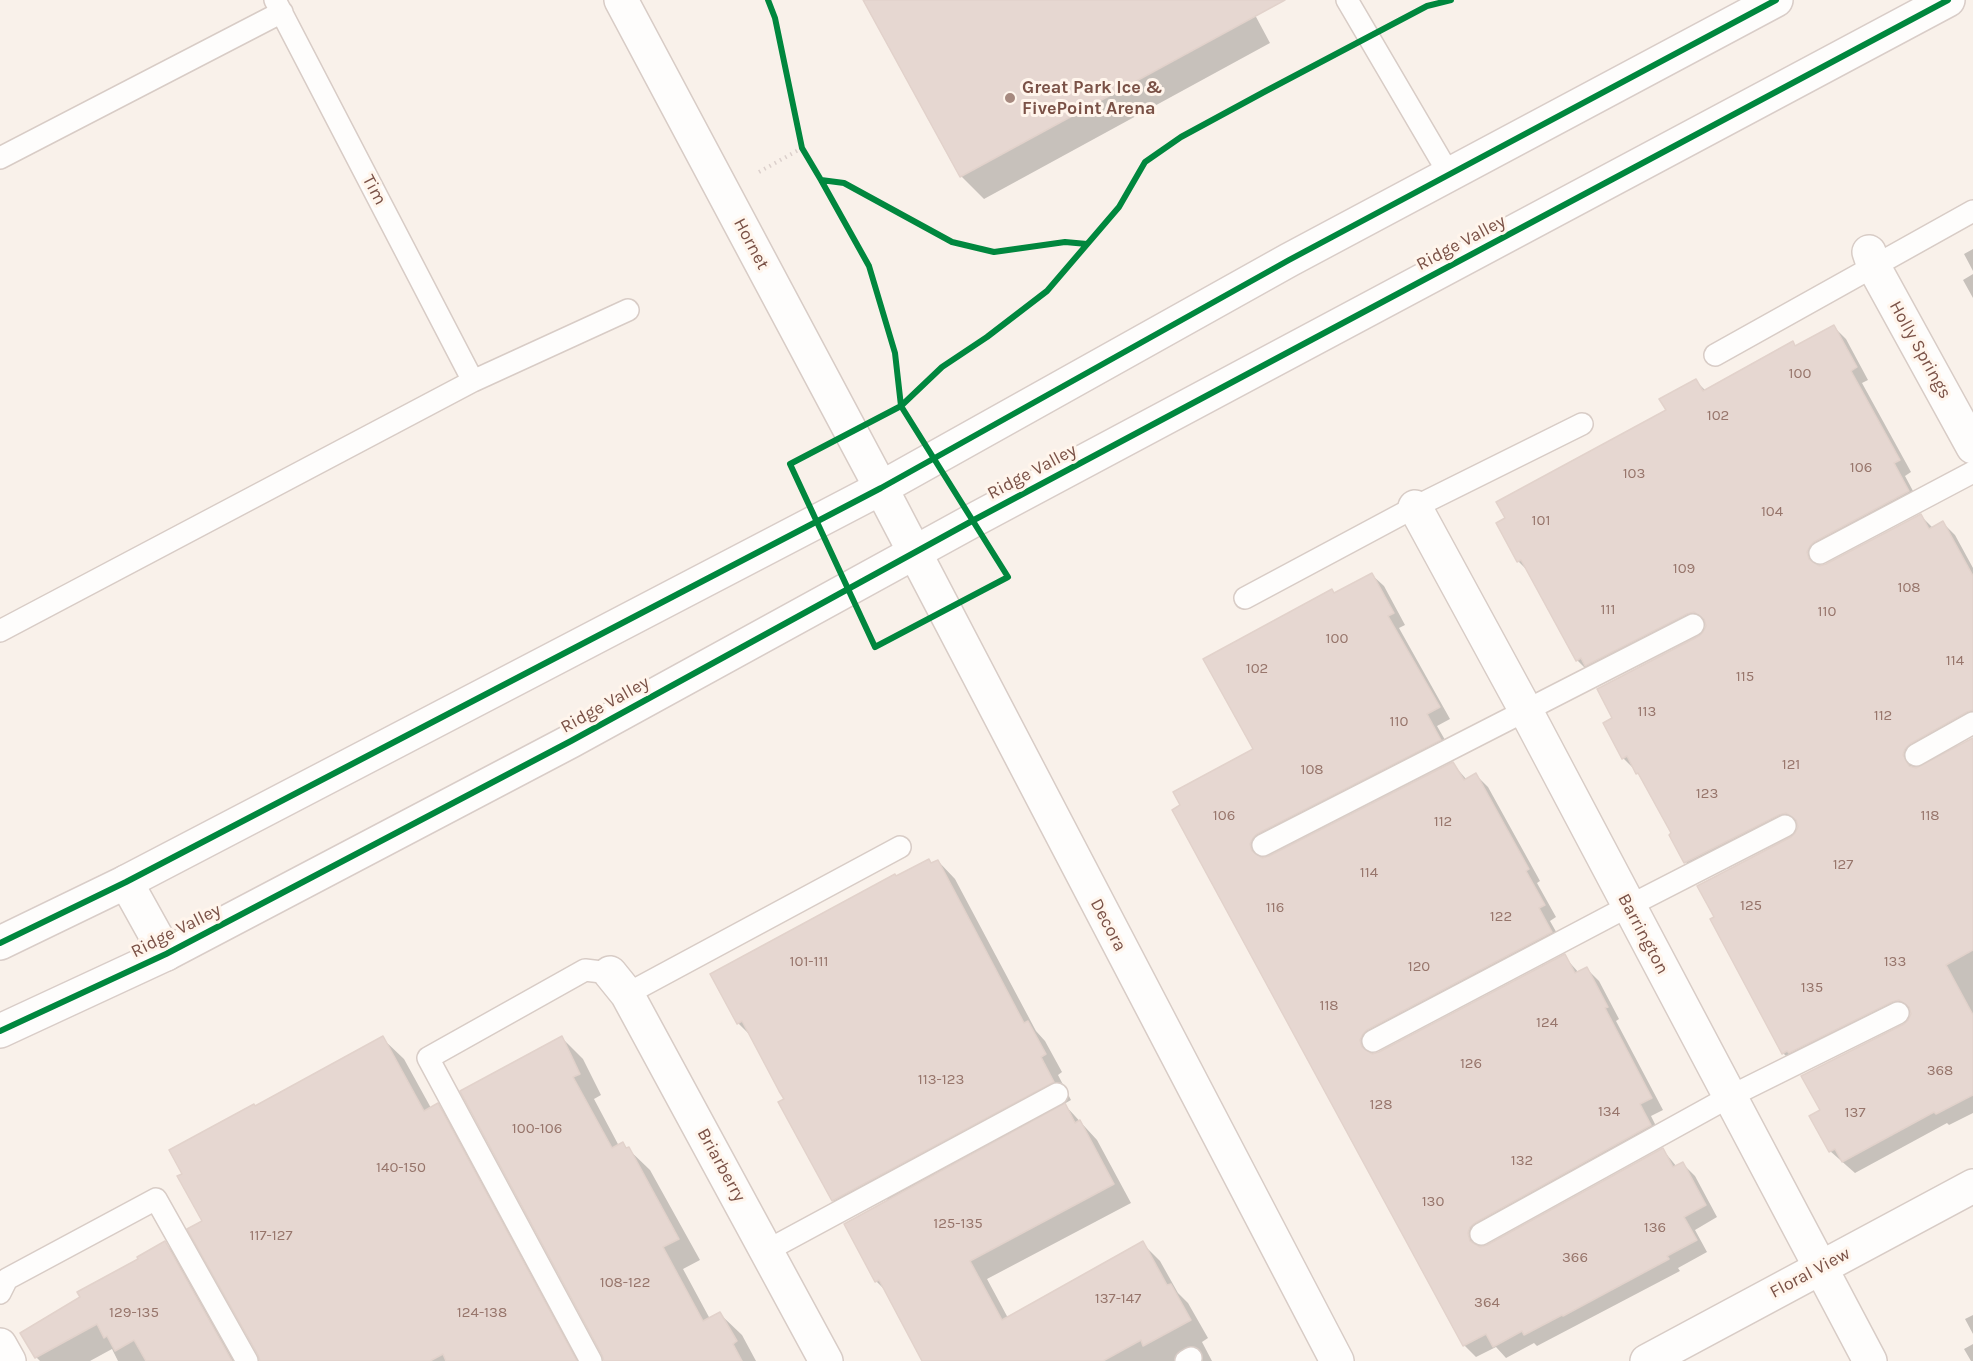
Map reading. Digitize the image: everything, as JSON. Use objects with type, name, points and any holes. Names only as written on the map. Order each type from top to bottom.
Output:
[{"type":"main road","name":"Hornet","points":[[621,0],[881,488]]},
{"type":"main road","points":[[0,943],[126,882],[881,488],[1279,266],[1776,0]]},
{"type":"main road","name":"Ridge Valley","points":[[0,1030],[166,954],[571,741],[914,553],[1948,0]]},
{"type":"main road","name":"Holly Springs","points":[[1871,260],[1973,447]]},
{"type":"main road","name":"Decora","points":[[881,488],[1337,1361]]},
{"type":"main road","name":"Barrington","points":[[1415,507],[1526,711],[1870,1361]]},
{"type":"main road","points":[[126,882],[166,954]]},
{"type":"main road","name":"Briarberry","points":[[619,984],[768,1250],[826,1361]]},
{"type":"main road","name":"Floral View","points":[[1647,1361],[1973,1186]]},
{"type":"main road","points":[[0,1345],[9,1361]]},
{"type":"lane","points":[[1347,0],[1449,174]]},
{"type":"lane","points":[[0,158],[278,6]]},
{"type":"lane","name":"Tim","points":[[278,6],[473,381]]},
{"type":"lane","points":[[1715,355],[1871,260],[1973,211]]},
{"type":"lane","points":[[0,631],[473,381],[627,310]]},
{"type":"lane","points":[[1245,598],[1415,507],[1582,424]]},
{"type":"lane","points":[[1820,553],[1973,472]]},
{"type":"lane","points":[[1263,845],[1693,625]]},
{"type":"lane","points":[[1916,755],[1973,723]]},
{"type":"lane","points":[[1372,1041],[1785,826]]},
{"type":"lane","points":[[591,1361],[428,1058],[585,970],[619,984],[900,848]]},
{"type":"lane","points":[[1481,1234],[1729,1097],[1898,1013]]},
{"type":"lane","points":[[768,1250],[1057,1094]]},
{"type":"lane","points":[[0,1293],[7,1279],[156,1199],[247,1361]]},
{"type":"path","points":[[800,137],[802,148],[807,156]]},
{"type":"path","points":[[724,192],[802,148]]},
{"type":"building","name":"Great Park Ice & FivePoint Arena","points":[[863,0],[1285,0],[960,177]]},
{"type":"building","points":[[1834,325],[1857,367],[1851,371],[1900,460],[1894,463],[1909,491],[1814,542],[1807,552],[1809,559],[1819,566],[1826,564],[1921,514],[1929,529],[1943,521],[1973,576],[1973,710],[1910,744],[1903,755],[1909,766],[1916,768],[1973,738],[1973,950],[1946,965],[1973,1015],[1973,1095],[1936,1114],[1934,1112],[1842,1162],[1835,1149],[1829,1152],[1809,1116],[1820,1110],[1801,1076],[1904,1024],[1911,1014],[1909,1007],[1899,1000],[1892,1002],[1789,1053],[1787,1051],[1782,1054],[1710,919],[1714,917],[1697,886],[1791,837],[1798,827],[1796,820],[1786,813],[1779,815],[1684,863],[1669,835],[1671,833],[1638,773],[1636,774],[1627,756],[1622,759],[1603,723],[1612,718],[1597,689],[1699,636],[1706,626],[1704,619],[1694,612],[1687,614],[1585,666],[1581,658],[1576,661],[1521,560],[1517,562],[1496,523],[1505,518],[1496,502],[1666,410],[1659,399],[1696,379],[1703,391],[1793,341],[1795,346]]},
{"type":"building","points":[[1372,573],[1394,613],[1388,616],[1440,707],[1427,714],[1441,740],[1257,834],[1250,844],[1252,851],[1262,858],[1269,856],[1453,762],[1464,780],[1476,773],[1529,869],[1526,871],[1545,905],[1539,908],[1552,932],[1367,1030],[1360,1040],[1362,1047],[1372,1054],[1379,1052],[1565,954],[1575,973],[1587,967],[1608,1007],[1605,1008],[1652,1098],[1640,1104],[1651,1125],[1475,1223],[1470,1227],[1468,1233],[1470,1241],[1480,1247],[1487,1245],[1663,1148],[1673,1167],[1683,1162],[1706,1205],[1684,1217],[1697,1240],[1667,1256],[1669,1259],[1563,1316],[1524,1335],[1522,1331],[1493,1347],[1486,1334],[1463,1346],[1172,810],[1180,805],[1173,792],[1253,749],[1203,659],[1332,589],[1334,593]]},
{"type":"building","points":[[929,859],[931,863],[938,860],[1024,1023],[1028,1021],[1046,1054],[1041,1057],[1054,1082],[832,1201],[778,1102],[784,1099],[742,1021],[737,1024],[710,974],[895,874],[896,876]]},
{"type":"building","points":[[383,1036],[424,1111],[438,1103],[577,1361],[446,1361],[443,1354],[430,1361],[260,1361],[187,1229],[202,1221],[177,1176],[182,1174],[169,1150]]},
{"type":"building","points":[[562,1036],[580,1074],[573,1077],[612,1148],[623,1142],[626,1148],[629,1147],[679,1239],[663,1247],[703,1321],[720,1312],[737,1341],[733,1344],[742,1361],[604,1361],[460,1091]]},
{"type":"building","points":[[1065,1103],[1075,1123],[1080,1120],[1114,1184],[970,1261],[1002,1320],[1143,1241],[1167,1285],[1171,1284],[1191,1320],[1143,1346],[1141,1340],[1103,1361],[922,1361],[879,1280],[875,1282],[844,1224]]},
{"type":"building","points":[[165,1241],[232,1361],[146,1361],[134,1340],[115,1351],[107,1336],[104,1338],[97,1324],[35,1358],[20,1333],[80,1297],[77,1292],[138,1259],[137,1257]]},
{"type":"cycle path","points":[[768,0],[775,18],[802,148],[821,180],[844,183],[952,242],[994,252],[1065,242],[1087,244]]},
{"type":"cycle path","points":[[901,406],[942,367],[987,337],[1047,291],[1119,207],[1145,162],[1181,137],[1264,92],[1427,6],[1451,0]]},
{"type":"cycle path","points":[[0,943],[126,882],[881,488],[1289,260],[1776,0]]},
{"type":"cycle path","points":[[0,1031],[166,954],[571,741],[972,521],[1948,0]]},
{"type":"cycle path","points":[[821,180],[869,266],[895,353],[901,406]]},
{"type":"cycle path","points":[[901,406],[1008,577],[875,647],[790,464],[901,406]]},
{"type":"place","name":"Great Park Ice & FivePoint Arena","points":[[1010,98]]}]
